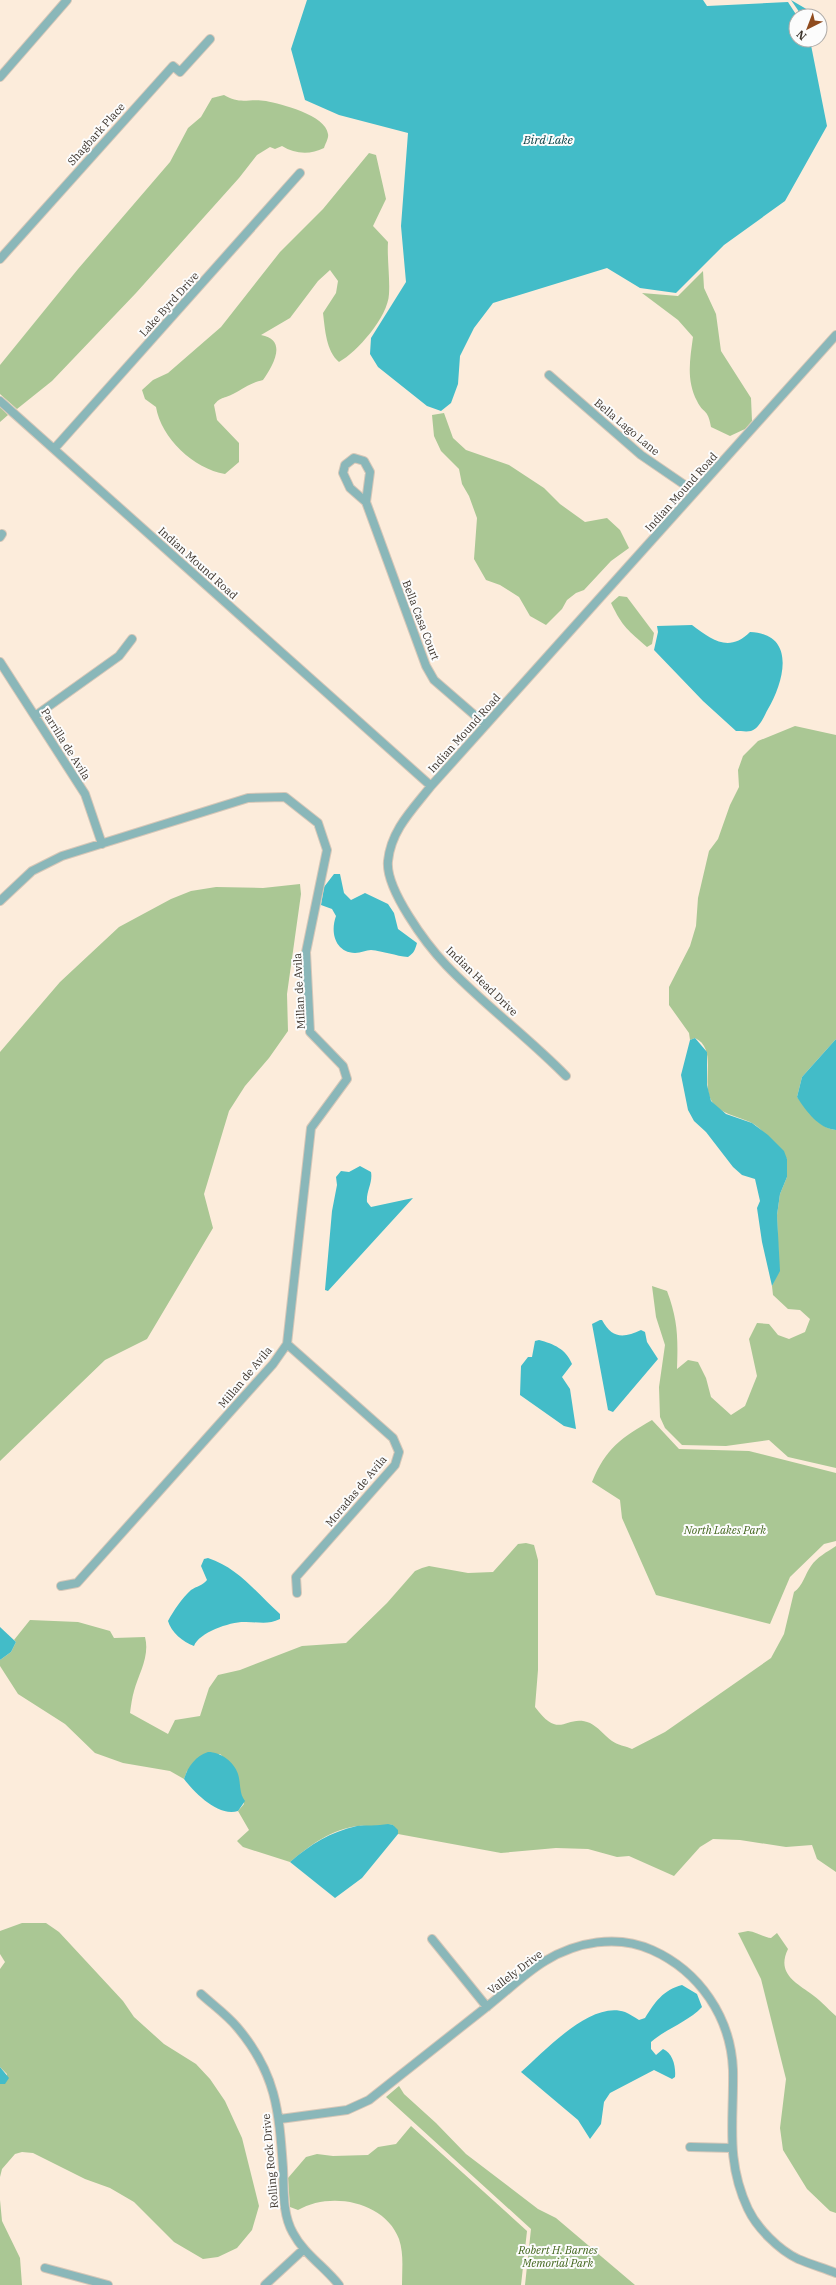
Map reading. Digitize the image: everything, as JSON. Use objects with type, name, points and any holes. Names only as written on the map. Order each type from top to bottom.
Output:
[{"type":"street","points":[[0,77],[67,0]]},
{"type":"street","name":"Shagbark Place","points":[[0,259],[173,66],[180,72],[210,38]]},
{"type":"street","name":"Lake Byrd Drive","points":[[54,449],[300,173]]},
{"type":"street","name":"Indian Mound Road","points":[[0,401],[431,786],[836,335]]},
{"type":"street","name":"Bella Lago Lane","points":[[549,375],[641,456],[695,492]]},
{"type":"street","name":"Bella Casa Court","points":[[366,502],[350,488],[343,473],[345,465],[354,458],[364,461],[370,472],[366,502],[426,666],[434,680],[486,725]]},
{"type":"street","points":[[35,716],[119,656],[132,639]]},
{"type":"street","name":"Parrilla de Avila","points":[[0,662],[85,794],[102,844]]},
{"type":"street","name":"Indian Head Drive","points":[[431,786],[400,825],[392,840],[388,862],[392,886],[416,927],[446,964],[566,1076]]},
{"type":"street","name":"Millan de Avila","points":[[0,901],[32,871],[62,856],[248,798],[285,797],[318,823],[327,850],[306,952],[310,1032],[343,1066],[347,1080],[311,1128],[287,1344],[273,1364],[77,1583],[61,1586]]},
{"type":"street","name":"Moradas de Avila","points":[[287,1344],[393,1438],[399,1452],[395,1465],[296,1577],[296,1594]]},
{"type":"street","points":[[432,1939],[487,2007]]},
{"type":"street","name":"Vallely Drive","points":[[280,2120],[347,2110],[369,2100],[544,1961],[579,1946],[602,1942],[624,1942],[646,1948],[667,1957],[686,1970],[703,1988],[716,2008],[726,2031],[733,2068],[732,2148],[736,2180],[749,2211],[770,2238],[796,2258],[836,2273]]},
{"type":"street","name":"Rolling Rock Drive","points":[[201,1994],[236,2026],[257,2052],[272,2084],[280,2120],[286,2213],[292,2233],[304,2249],[340,2285]]},
{"type":"street","points":[[690,2147],[732,2148]]},
{"type":"street","points":[[265,2285],[304,2249]]},
{"type":"street","points":[[45,2268],[108,2285]]},
{"type":"green space","points":[[224,95],[240,101],[260,100],[273,102],[311,116],[320,121],[328,134],[324,148],[313,152],[303,153],[292,151],[282,146],[275,149],[270,147],[257,155],[239,178],[136,293],[52,381],[17,409],[0,394],[0,365],[78,269],[170,162],[188,128],[201,117],[212,98]]},
{"type":"green space","points":[[369,153],[376,155],[386,199],[373,226],[388,242],[389,294],[383,313],[370,333],[362,342],[339,362],[331,352],[329,346],[323,313],[336,293],[338,281],[330,270],[318,281],[290,318],[261,335],[274,342],[276,348],[274,361],[263,380],[251,384],[230,396],[221,399],[214,405],[217,420],[239,443],[239,462],[225,474],[202,466],[191,459],[172,441],[159,419],[156,407],[145,399],[142,390],[153,380],[168,373],[221,327],[280,252],[323,209]]},
{"type":"green space","points":[[703,271],[704,288],[716,314],[721,351],[751,398],[752,421],[745,429],[730,436],[711,427],[707,414],[699,405],[691,385],[690,369],[693,337],[678,320],[642,293],[678,296]]},
{"type":"green space","points":[[0,407],[8,415],[0,422]]},
{"type":"green space","points":[[444,413],[453,438],[466,450],[509,465],[544,488],[560,504],[585,522],[607,518],[620,530],[629,548],[611,561],[584,590],[576,593],[567,600],[562,609],[546,625],[530,616],[519,597],[500,585],[486,580],[474,559],[477,518],[469,496],[462,484],[459,469],[441,451],[434,436],[432,415]]},
{"type":"green space","points":[[619,596],[627,597],[654,633],[652,644],[647,647],[630,632],[623,623],[611,603]]},
{"type":"green space","points":[[795,726],[836,735],[836,1039],[802,1077],[797,1097],[809,1113],[819,1122],[830,1129],[836,1130],[836,1468],[788,1457],[769,1440],[726,1446],[682,1445],[665,1428],[660,1417],[659,1387],[665,1345],[656,1317],[652,1286],[667,1291],[671,1301],[676,1329],[677,1369],[688,1360],[698,1362],[706,1378],[711,1397],[731,1415],[745,1406],[757,1376],[749,1339],[757,1323],[769,1324],[778,1335],[789,1339],[805,1332],[810,1319],[800,1310],[788,1309],[773,1295],[772,1286],[779,1271],[777,1215],[780,1194],[787,1177],[787,1159],[755,1125],[723,1112],[714,1105],[708,1093],[708,1058],[706,1050],[702,1043],[695,1038],[690,1040],[689,1033],[669,1005],[669,987],[690,946],[696,926],[698,898],[709,851],[718,839],[730,805],[739,787],[738,770],[743,756],[758,741]]},
{"type":"green space","points":[[300,884],[301,894],[287,994],[288,1031],[269,1058],[245,1086],[229,1111],[204,1194],[213,1228],[147,1339],[105,1360],[0,1461],[0,1052],[60,982],[119,927],[171,899],[191,891],[216,887],[263,888]]},
{"type":"green space","name":"North Lakes Park","points":[[652,1420],[679,1449],[749,1451],[836,1473],[836,1541],[824,1544],[790,1577],[770,1624],[656,1595],[622,1518],[620,1500],[592,1482],[597,1470],[609,1452],[632,1432]]},
{"type":"green space","points":[[526,1543],[534,1545],[538,1560],[538,1670],[535,1707],[551,1723],[557,1725],[582,1721],[590,1723],[609,1739],[632,1749],[665,1732],[771,1658],[784,1634],[794,1592],[800,1587],[813,1563],[836,1546],[836,1872],[817,1859],[812,1845],[786,1847],[740,1840],[713,1839],[700,1847],[674,1876],[629,1856],[617,1857],[588,1849],[556,1848],[501,1853],[398,1834],[393,1825],[349,1827],[340,1830],[313,1844],[290,1862],[243,1847],[237,1841],[249,1830],[238,1811],[244,1804],[232,1765],[220,1754],[187,1771],[184,1779],[170,1771],[123,1763],[95,1753],[65,1724],[18,1694],[0,1666],[0,1660],[11,1652],[16,1642],[14,1640],[30,1620],[78,1622],[110,1631],[114,1638],[145,1637],[145,1658],[134,1691],[130,1713],[168,1734],[175,1720],[200,1716],[209,1688],[218,1675],[240,1670],[302,1646],[346,1643],[387,1603],[415,1571],[429,1566],[468,1573],[493,1572],[518,1544]]},
{"type":"green space","points":[[22,1923],[46,1923],[59,1932],[123,2001],[134,2017],[164,2044],[196,2064],[210,2079],[225,2101],[242,2138],[259,2206],[252,2230],[237,2248],[218,2257],[203,2259],[174,2242],[134,2202],[110,2188],[85,2179],[33,2153],[22,2152],[15,2154],[2,2169],[0,2177],[0,2084],[5,2083],[7,2074],[0,2067],[0,1969],[5,1962],[0,1954],[0,1931]]},
{"type":"green space","points":[[748,1931],[771,1938],[777,1933],[788,1949],[784,1964],[788,1975],[817,1998],[836,2016],[836,2213],[830,2211],[807,2189],[783,2150],[780,2128],[786,2079],[761,1979],[738,1933]]},
{"type":"green space","name":"Robert H. Barnes Memorial Park","points":[[399,2086],[404,2094],[436,2123],[466,2154],[538,2209],[556,2218],[635,2285],[525,2285],[531,2229],[386,2097]]},
{"type":"green space","points":[[411,2126],[527,2231],[521,2285],[402,2285],[401,2245],[392,2226],[382,2216],[369,2208],[355,2203],[340,2201],[325,2201],[311,2204],[298,2210],[290,2207],[288,2178],[306,2157],[317,2154],[333,2156],[368,2155],[378,2147],[396,2144]]},
{"type":"green space","points":[[0,2200],[2,2221],[20,2258],[22,2285],[0,2285]]},
{"type":"water","name":"Bird Lake","points":[[307,0],[703,0],[707,6],[788,2],[792,8],[788,8],[788,48],[812,48],[827,126],[785,201],[724,245],[676,293],[640,288],[607,268],[493,303],[474,328],[460,356],[458,384],[451,403],[441,411],[427,406],[378,367],[370,354],[371,338],[406,282],[401,226],[408,133],[339,115],[305,100],[291,49]]},
{"type":"water","points":[[791,0],[805,8],[796,8]]},
{"type":"water","points":[[692,625],[714,639],[728,643],[735,642],[750,632],[765,635],[775,641],[781,650],[783,661],[779,686],[759,725],[751,731],[736,731],[703,701],[654,650],[658,632],[657,626]]},
{"type":"water","points":[[334,874],[340,874],[344,893],[351,900],[365,893],[388,904],[394,913],[398,929],[417,943],[412,954],[408,957],[371,950],[355,953],[348,952],[339,945],[334,934],[334,922],[336,916],[332,909],[321,905],[324,887]]},
{"type":"water","points":[[695,1038],[707,1052],[707,1085],[711,1101],[726,1114],[752,1123],[768,1135],[784,1151],[787,1159],[787,1177],[780,1194],[777,1215],[780,1271],[772,1286],[762,1242],[757,1208],[760,1201],[755,1179],[742,1175],[733,1167],[706,1132],[694,1121],[688,1110],[681,1075],[690,1040]]},
{"type":"water","points":[[836,1039],[836,1130],[830,1129],[819,1123],[804,1108],[797,1097],[802,1077]]},
{"type":"water","points":[[360,1166],[371,1172],[367,1202],[371,1207],[413,1198],[328,1291],[325,1290],[332,1211],[337,1185],[336,1177],[341,1171],[349,1172]]},
{"type":"water","points":[[602,1320],[614,1334],[624,1335],[641,1330],[645,1332],[647,1342],[658,1359],[613,1412],[608,1410],[592,1324]]},
{"type":"water","points":[[539,1340],[550,1343],[559,1348],[566,1354],[572,1364],[562,1377],[570,1389],[576,1429],[564,1426],[520,1395],[521,1366],[528,1357],[532,1357],[535,1341]]},
{"type":"water","points":[[208,1558],[229,1568],[247,1582],[280,1614],[280,1619],[267,1623],[240,1622],[225,1625],[202,1636],[194,1646],[178,1636],[168,1621],[178,1604],[188,1593],[207,1580],[201,1566],[204,1559]]},
{"type":"water","points":[[0,1627],[16,1642],[11,1652],[0,1660]]},
{"type":"water","points":[[208,1752],[213,1752],[226,1758],[236,1770],[242,1795],[245,1801],[238,1811],[230,1812],[215,1807],[194,1791],[184,1779],[193,1762]]},
{"type":"water","points":[[393,1825],[398,1830],[398,1834],[362,1878],[335,1898],[290,1862],[313,1844],[329,1835],[357,1826]]},
{"type":"water","points":[[682,1985],[697,1994],[702,2007],[690,2017],[651,2042],[651,2049],[656,2055],[663,2049],[669,2054],[674,2065],[675,2077],[672,2079],[654,2070],[610,2093],[604,2102],[601,2124],[590,2139],[578,2120],[521,2072],[555,2041],[583,2020],[598,2013],[612,2010],[625,2012],[639,2020],[645,2018],[660,1997],[675,1987]]},
{"type":"water","points":[[0,2067],[9,2078],[5,2084],[0,2084]]}]
